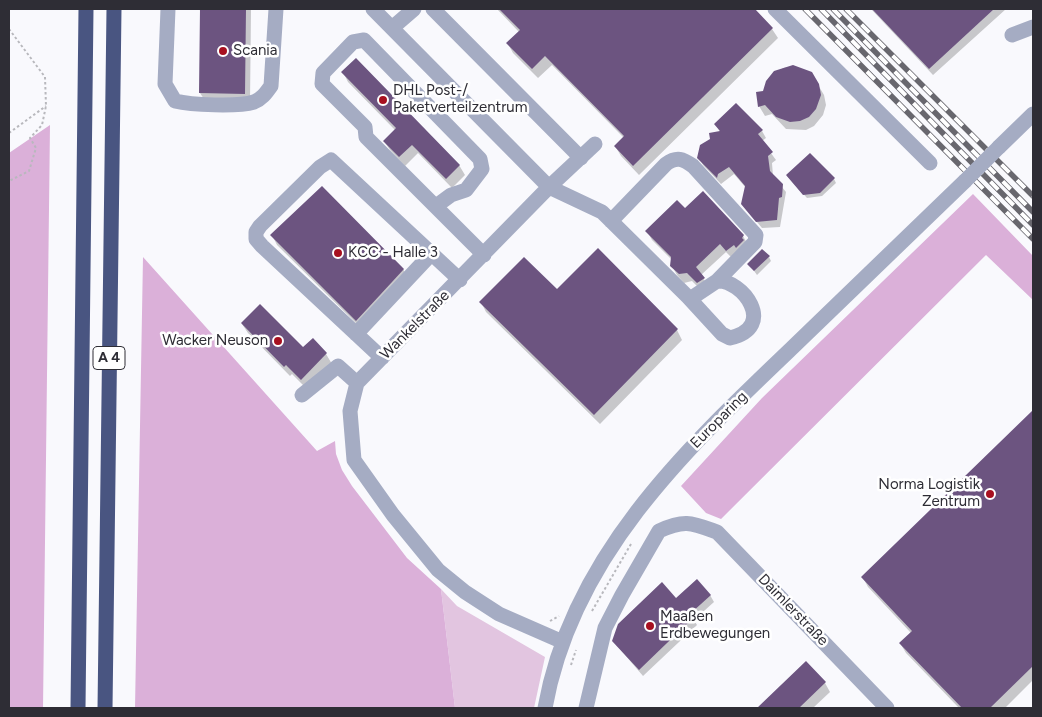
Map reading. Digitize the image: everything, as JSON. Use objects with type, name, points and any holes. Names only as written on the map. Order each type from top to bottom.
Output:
[{"type":"highway","name":"A 4","points":[[78,708],[86,9]]},
{"type":"highway","name":"A 4","points":[[105,708],[114,9]]},
{"type":"street","points":[[168,9],[165,84],[175,100],[188,104],[246,104],[260,99],[266,94],[271,86],[276,9]]},
{"type":"street","points":[[373,9],[550,187],[588,204],[611,221],[688,297],[722,334],[730,338],[741,336],[749,330],[755,320],[755,314],[750,304],[732,283],[717,281]]},
{"type":"street","points":[[392,28],[414,9]]},
{"type":"street","points":[[433,9],[581,158]]},
{"type":"street","points":[[775,9],[930,163]]},
{"type":"street","points":[[1012,35],[1033,27]]},
{"type":"street","points":[[436,206],[451,195],[466,190],[482,169],[480,159],[364,40],[353,42],[323,73],[322,84],[365,127],[366,137],[484,255]]},
{"type":"street","name":"Europaring","points":[[545,708],[563,642],[583,596],[602,561],[643,502],[670,470],[751,387],[965,182],[1033,114]]},
{"type":"street","name":"Wankelstraße","points":[[563,642],[499,614],[465,592],[438,570],[393,515],[354,460],[350,410],[358,383],[550,187],[595,144]]},
{"type":"street","points":[[611,221],[673,159],[684,160],[693,166],[756,235],[755,242],[717,281],[694,297],[688,297]]},
{"type":"street","points":[[382,358],[262,246],[256,239],[256,232],[260,226],[320,167],[331,160],[460,280]]},
{"type":"street","points":[[356,334],[432,253]]},
{"type":"street","points":[[302,395],[338,366],[358,383]]},
{"type":"street","name":"Daimlerstraße","points":[[586,708],[606,628],[622,595],[660,531],[690,522],[717,532],[887,708]]},
{"type":"path","points":[[9,30],[44,77],[46,106],[42,125],[30,138],[36,148],[30,172],[9,181]]},
{"type":"path","points":[[9,133],[46,106]]},
{"type":"path","points":[[592,611],[632,543]]},
{"type":"shaded area","points":[[50,125],[43,708],[9,708],[9,153]]},
{"type":"shaded area","points":[[973,194],[1033,256],[1033,300],[986,255],[721,519],[706,513],[681,486],[762,398]]},
{"type":"shaded area","points":[[143,257],[317,451],[335,441],[336,454],[342,470],[352,486],[407,558],[441,589],[455,708],[135,708]]},
{"type":"shaded area","points":[[441,589],[457,606],[545,657],[534,708],[455,708]]},
{"type":"building","name":"Scania","points":[[200,9],[246,9],[245,94],[199,93]]},
{"type":"building","points":[[499,9],[755,9],[773,28],[633,166],[614,146],[624,136],[545,56],[532,69],[506,43],[520,30]]},
{"type":"building","points":[[872,9],[994,9],[929,69]]},
{"type":"building","name":"DHL Post-/ Paketverteilzentrum","points":[[356,58],[460,165],[446,179],[412,145],[399,157],[383,141],[396,128],[341,72]]},
{"type":"building","points":[[793,65],[812,72],[819,84],[821,95],[816,109],[809,117],[800,121],[790,122],[776,117],[765,105],[758,107],[756,92],[763,91],[766,81],[774,71]]},
{"type":"building","points":[[736,103],[763,130],[758,134],[773,152],[768,156],[770,171],[783,184],[782,197],[779,198],[777,220],[756,222],[741,204],[745,186],[729,167],[718,174],[717,178],[697,158],[700,145],[710,139],[709,133],[720,131],[714,124]]},
{"type":"building","points":[[810,153],[835,178],[820,193],[803,195],[786,175]]},
{"type":"building","name":"KCC - Halle 3","points":[[322,186],[404,269],[356,321],[270,235]]},
{"type":"building","points":[[703,191],[744,235],[742,238],[744,240],[736,248],[734,245],[726,251],[720,244],[696,267],[705,278],[697,283],[687,273],[679,274],[670,266],[671,257],[645,231],[677,200],[685,208]]},
{"type":"building","points":[[598,248],[678,329],[594,415],[479,302],[524,257],[557,289]]},
{"type":"building","points":[[762,249],[770,256],[754,271],[747,264]]},
{"type":"building","name":"Wacker Neuson","points":[[260,304],[303,347],[313,338],[327,353],[301,380],[286,365],[284,367],[241,323]]},
{"type":"building","name":"Norma Logistik Zentrum","points":[[1033,410],[1033,666],[990,708],[962,708],[899,643],[912,631],[861,577]]},
{"type":"building","name":"Maaßen Erdbewegungen","points":[[697,579],[711,595],[691,613],[694,617],[639,670],[612,641],[618,624],[662,582],[676,598]]},
{"type":"building","points":[[806,661],[826,682],[799,708],[757,708]]},
{"type":"railway","points":[[805,9],[1033,239]]},
{"type":"railway","points":[[821,9],[1033,225]]},
{"type":"railway","points":[[833,9],[1033,212]]},
{"type":"railway","points":[[846,9],[1033,196]]},
{"type":"place","name":"Scania","points":[[223,51]]},
{"type":"place","name":"DHL Post-/ Paketverteilzentrum","points":[[383,100]]},
{"type":"place","name":"KCC - Halle 3","points":[[338,253]]},
{"type":"place","name":"Wacker Neuson","points":[[278,341]]},
{"type":"place","name":"Norma Logistik Zentrum","points":[[990,494]]},
{"type":"place","name":"Maaßen Erdbewegungen","points":[[650,626]]}]
